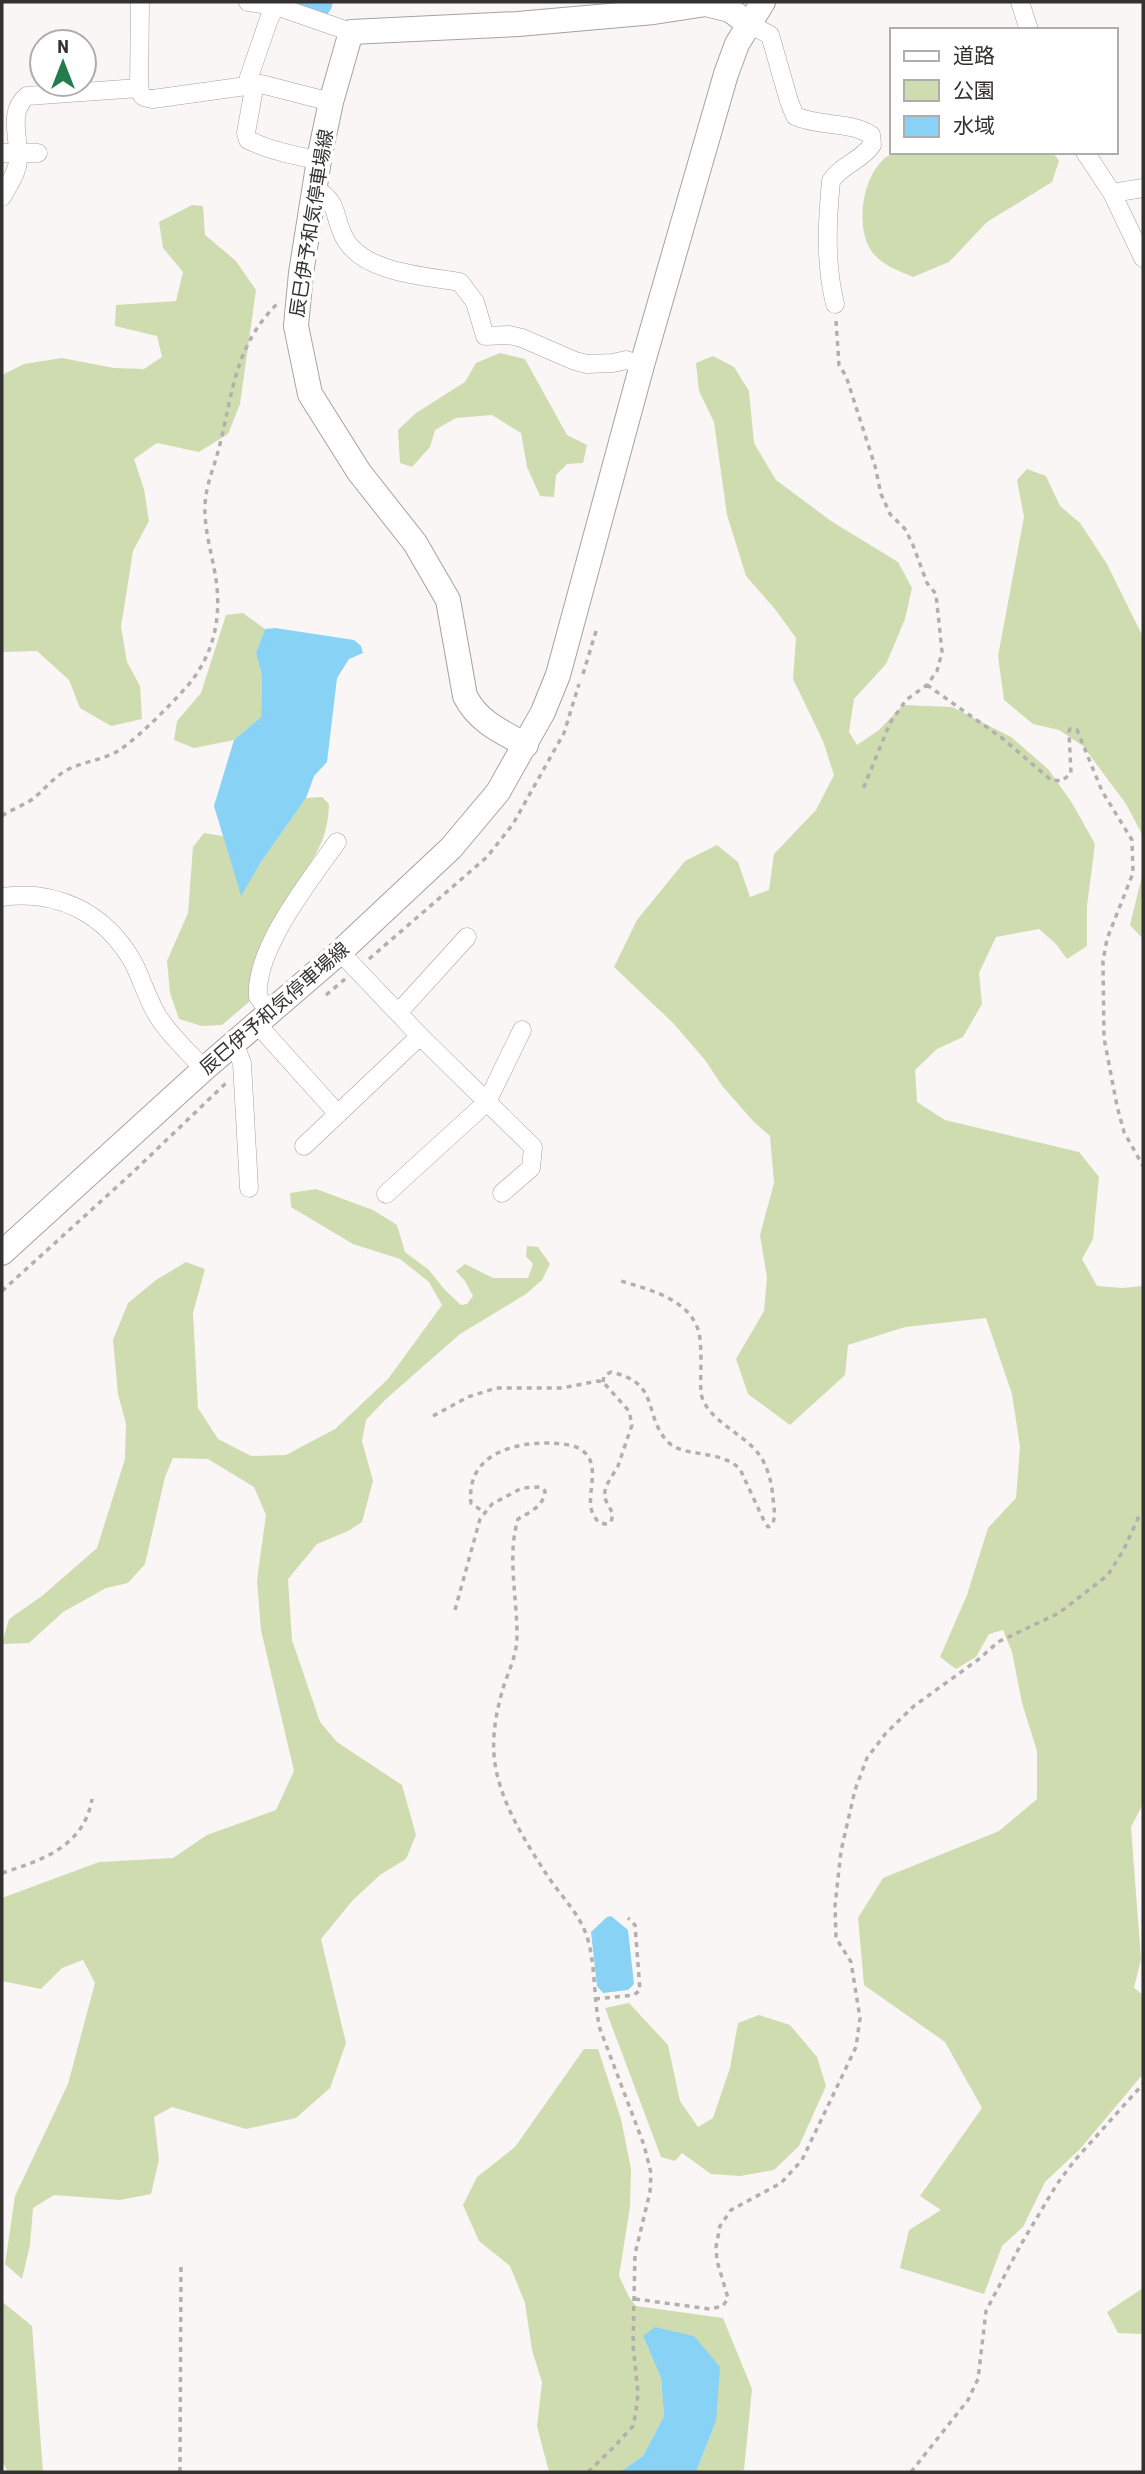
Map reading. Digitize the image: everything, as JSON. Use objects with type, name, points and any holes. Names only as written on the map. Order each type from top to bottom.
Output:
[{"type":"main road","name":"辰巳伊予和気停車場線","points":[[2,1253],[204,1069],[340,952],[451,848],[498,792],[526,746],[558,675],[642,365],[726,74],[737,44],[763,2]]},
{"type":"main road","points":[[351,32],[518,24],[654,12],[706,3],[730,10],[749,24]]},
{"type":"main road","name":"辰巳伊予和気停車場線","points":[[351,32],[331,102],[319,160],[299,296],[296,326],[310,394],[359,472],[415,543],[448,600],[465,696],[472,710],[484,722],[526,746]]},
{"type":"street","points":[[140,2],[139,88],[145,98],[261,84],[331,102]]},
{"type":"street","points":[[248,2],[277,4],[351,32]]},
{"type":"street","points":[[1020,2],[1028,28]]},
{"type":"street","points":[[277,4],[269,19],[249,78],[253,94],[246,133],[248,140],[281,153],[319,160]]},
{"type":"street","points":[[749,24],[770,35],[795,116],[809,122],[862,129],[871,135],[872,145],[866,153],[836,173],[831,181],[827,254],[835,304]]},
{"type":"street","points":[[2,197],[18,162],[10,152],[19,103],[27,96],[139,88]]},
{"type":"street","points":[[10,152],[38,153]]},
{"type":"street","points":[[1086,154],[1112,193],[1143,258]]},
{"type":"street","points":[[315,188],[329,197],[350,249],[366,260],[420,277],[460,282],[475,302],[485,336],[509,335],[522,338],[587,364],[626,360],[642,365]]},
{"type":"street","points":[[1112,193],[1143,188]]},
{"type":"street","points":[[337,842],[271,942],[259,971],[258,997],[263,1018],[338,1115]]},
{"type":"street","points":[[2,897],[23,894],[52,897],[85,911],[113,935],[133,962],[160,1021],[204,1069]]},
{"type":"street","points":[[398,1013],[467,937]]},
{"type":"street","points":[[340,952],[420,1036],[533,1147],[531,1168],[502,1193]]},
{"type":"street","points":[[386,1194],[487,1102],[522,1030]]},
{"type":"street","points":[[304,1146],[420,1036]]},
{"type":"street","points":[[234,1043],[243,1066],[249,1188]]},
{"type":"path","points":[[2,816],[33,799],[64,772],[121,749],[194,678],[211,649],[219,601],[206,531],[208,478],[231,399],[237,364],[254,329],[277,304],[299,296]]},
{"type":"path","points":[[835,304],[839,365],[850,389],[875,466],[881,494],[890,514],[905,530],[927,583],[936,594],[942,652],[937,671],[927,685],[906,700],[890,723],[863,789]]},
{"type":"path","points":[[927,685],[1002,738],[1051,780],[1062,781],[1071,773],[1069,732],[1074,728],[1077,730],[1102,790],[1132,840],[1133,873],[1114,920],[1103,961],[1104,1038],[1124,1132],[1143,1166]]},
{"type":"path","points":[[603,1382],[604,1376],[611,1372],[637,1383],[648,1395],[666,1440],[675,1447],[726,1458],[734,1464],[740,1469],[765,1523],[768,1527],[774,1523],[773,1494],[760,1454],[705,1408],[701,1394],[700,1338],[692,1319],[681,1306],[668,1297],[621,1281]]},
{"type":"path","points":[[433,1416],[468,1397],[496,1388],[550,1389],[603,1382]]},
{"type":"path","points":[[485,1513],[471,1503],[469,1489],[476,1470],[491,1455],[516,1446],[537,1443],[565,1444],[583,1451],[592,1465],[591,1508],[598,1522],[611,1522],[613,1514],[604,1497],[606,1486],[618,1466],[632,1425],[629,1411],[603,1382]]},
{"type":"path","points":[[455,1610],[480,1519],[492,1504],[522,1488],[541,1487],[545,1491],[545,1499],[536,1509],[518,1519],[513,1536],[517,1637],[515,1658],[496,1715],[494,1755],[501,1788],[514,1819],[545,1872],[575,1913],[586,1936],[600,2029],[644,2145],[651,2174],[650,2192],[640,2223],[635,2254],[633,2345],[638,2393],[633,2426],[588,2472]]},
{"type":"path","points":[[635,2299],[709,2309],[723,2305],[727,2298],[716,2247],[720,2226],[731,2210],[781,2183],[802,2160],[856,2047],[860,2018],[851,1962],[836,1938],[835,1906],[841,1851],[855,1790],[867,1758],[886,1732],[914,1706],[998,1642],[1059,1614],[1108,1574],[1124,1549],[1140,1514]]},
{"type":"path","points":[[2,1874],[57,1850],[71,1840],[89,1816],[92,1799]]},
{"type":"path","points":[[595,1999],[634,1995],[639,1990],[635,1925],[628,1918]]},
{"type":"path","points":[[911,2472],[968,2400],[978,2379],[986,2311],[1032,2225],[1057,2184],[1075,2161],[1143,2084]]},
{"type":"path","points":[[180,2472],[181,2266]]},
{"type":"green space","points":[[893,154],[1054,154],[1059,161],[1052,182],[987,222],[949,262],[913,277],[876,257],[867,242],[864,230],[862,217],[866,191],[876,168]]},
{"type":"green space","points":[[192,205],[203,206],[205,235],[236,261],[256,290],[240,404],[228,434],[199,452],[157,443],[134,459],[144,489],[149,521],[133,551],[121,627],[127,662],[140,686],[142,719],[111,726],[80,708],[69,680],[37,651],[2,652],[2,375],[24,364],[62,358],[114,368],[144,369],[162,357],[157,336],[115,326],[116,305],[176,301],[183,272],[163,248],[159,222]]},
{"type":"green space","points":[[500,353],[525,359],[567,435],[587,445],[583,463],[567,464],[556,475],[554,497],[540,496],[527,467],[521,433],[492,415],[456,418],[435,430],[430,447],[412,467],[400,463],[398,430],[416,413],[465,382],[476,363]]},
{"type":"green space","points":[[713,356],[734,367],[749,391],[754,443],[776,480],[831,521],[898,562],[912,588],[905,619],[886,664],[854,699],[849,732],[857,745],[879,730],[903,705],[952,707],[1011,737],[1048,769],[1072,803],[1095,844],[1087,906],[1087,946],[1067,959],[1056,944],[1039,929],[996,937],[979,973],[982,1004],[963,1037],[937,1049],[915,1070],[917,1102],[945,1120],[1079,1152],[1099,1177],[1093,1239],[1082,1259],[1097,1286],[1143,1286],[1143,1804],[1131,1827],[1141,1959],[1134,1988],[1143,1995],[1143,2074],[1080,2149],[1045,2182],[1023,2227],[1002,2246],[984,2294],[900,2268],[909,2230],[941,2210],[920,2196],[982,2108],[945,2042],[864,1985],[858,1918],[883,1878],[999,1831],[1037,1799],[1037,1751],[1022,1703],[1012,1652],[1003,1630],[989,1634],[976,1657],[956,1669],[940,1657],[967,1595],[988,1528],[1016,1498],[1020,1447],[1012,1394],[986,1318],[905,1327],[848,1345],[845,1375],[790,1425],[748,1394],[736,1359],[764,1311],[767,1277],[760,1235],[774,1183],[770,1136],[723,1087],[705,1060],[673,1023],[614,967],[637,920],[685,861],[717,845],[738,862],[750,897],[769,890],[774,854],[816,810],[834,775],[823,741],[793,679],[796,638],[746,576],[727,515],[714,422],[699,391],[696,363]]},
{"type":"green space","points":[[1027,469],[1046,476],[1060,506],[1080,523],[1107,564],[1143,637],[1143,836],[1126,804],[1083,746],[1059,730],[1033,724],[1004,700],[998,656],[1024,517],[1017,480]]},
{"type":"green space","points":[[243,613],[265,629],[256,653],[262,676],[261,717],[234,740],[194,748],[174,740],[177,721],[201,693],[226,615]]},
{"type":"green space","points":[[322,797],[329,804],[325,831],[310,863],[267,933],[257,959],[250,1001],[222,1025],[202,1026],[179,1019],[170,993],[167,961],[188,913],[193,847],[204,833],[223,836],[241,895],[306,798]]},
{"type":"green space","points":[[1143,872],[1143,939],[1130,925]]},
{"type":"green space","points":[[316,1189],[373,1210],[397,1225],[405,1252],[429,1270],[461,1305],[467,1304],[473,1296],[456,1271],[465,1264],[493,1278],[528,1278],[533,1264],[526,1256],[527,1246],[538,1247],[550,1264],[542,1280],[526,1294],[460,1334],[366,1420],[362,1441],[373,1481],[362,1522],[317,1544],[288,1579],[292,1640],[320,1722],[337,1742],[402,1785],[416,1835],[406,1859],[380,1875],[352,1901],[321,1939],[346,2043],[330,2088],[296,2118],[246,2129],[172,2107],[154,2117],[159,2160],[151,2194],[120,2200],[54,2195],[33,2208],[30,2245],[22,2279],[5,2264],[15,2196],[68,2084],[95,1983],[83,1960],[62,1968],[41,1989],[2,1981],[2,1898],[99,1862],[173,1858],[207,1835],[276,1810],[294,1771],[261,1630],[257,1580],[266,1515],[254,1487],[208,1459],[173,1458],[165,1477],[145,1564],[128,1583],[106,1588],[63,1612],[29,1643],[2,1644],[9,1619],[42,1596],[97,1548],[125,1459],[126,1424],[118,1394],[113,1340],[128,1303],[156,1280],[186,1262],[205,1269],[193,1313],[198,1408],[218,1439],[251,1456],[286,1455],[335,1429],[388,1379],[442,1305],[429,1282],[400,1259],[353,1244],[291,1207],[290,1193]]},
{"type":"green space","points":[[629,2003],[668,2045],[680,2101],[698,2127],[713,2118],[730,2068],[738,2023],[759,2015],[790,2025],[817,2057],[826,2086],[799,2146],[774,2170],[740,2176],[711,2174],[682,2153],[675,2161],[661,2157],[605,2008]]},
{"type":"green space","points":[[584,2049],[598,2049],[621,2119],[631,2169],[630,2207],[619,2276],[636,2306],[723,2318],[752,2389],[744,2470],[696,2472],[716,2421],[643,2336],[661,2378],[664,2416],[643,2456],[620,2472],[549,2472],[537,2426],[542,2382],[532,2350],[525,2303],[510,2266],[479,2241],[463,2205],[477,2177],[515,2147]]},
{"type":"green space","points":[[1143,2288],[1143,2334],[1118,2333],[1107,2312]]},
{"type":"green space","points":[[4,2303],[32,2326],[43,2472],[8,2472],[2,2461]]},
{"type":"water","points":[[275,628],[354,640],[361,646],[363,653],[349,659],[337,678],[327,762],[314,776],[306,798],[261,862],[241,896],[214,806],[234,740],[261,717],[262,676],[256,653],[265,629]]},
{"type":"water","points":[[611,1916],[628,1930],[634,1984],[628,1990],[603,1993],[597,1986],[591,1932]]},
{"type":"water","points":[[655,2327],[694,2336],[720,2367],[716,2421],[696,2472],[620,2472],[643,2456],[664,2416],[661,2378],[643,2336]]},
{"type":"waterway","points":[[303,2],[316,2]]}]
